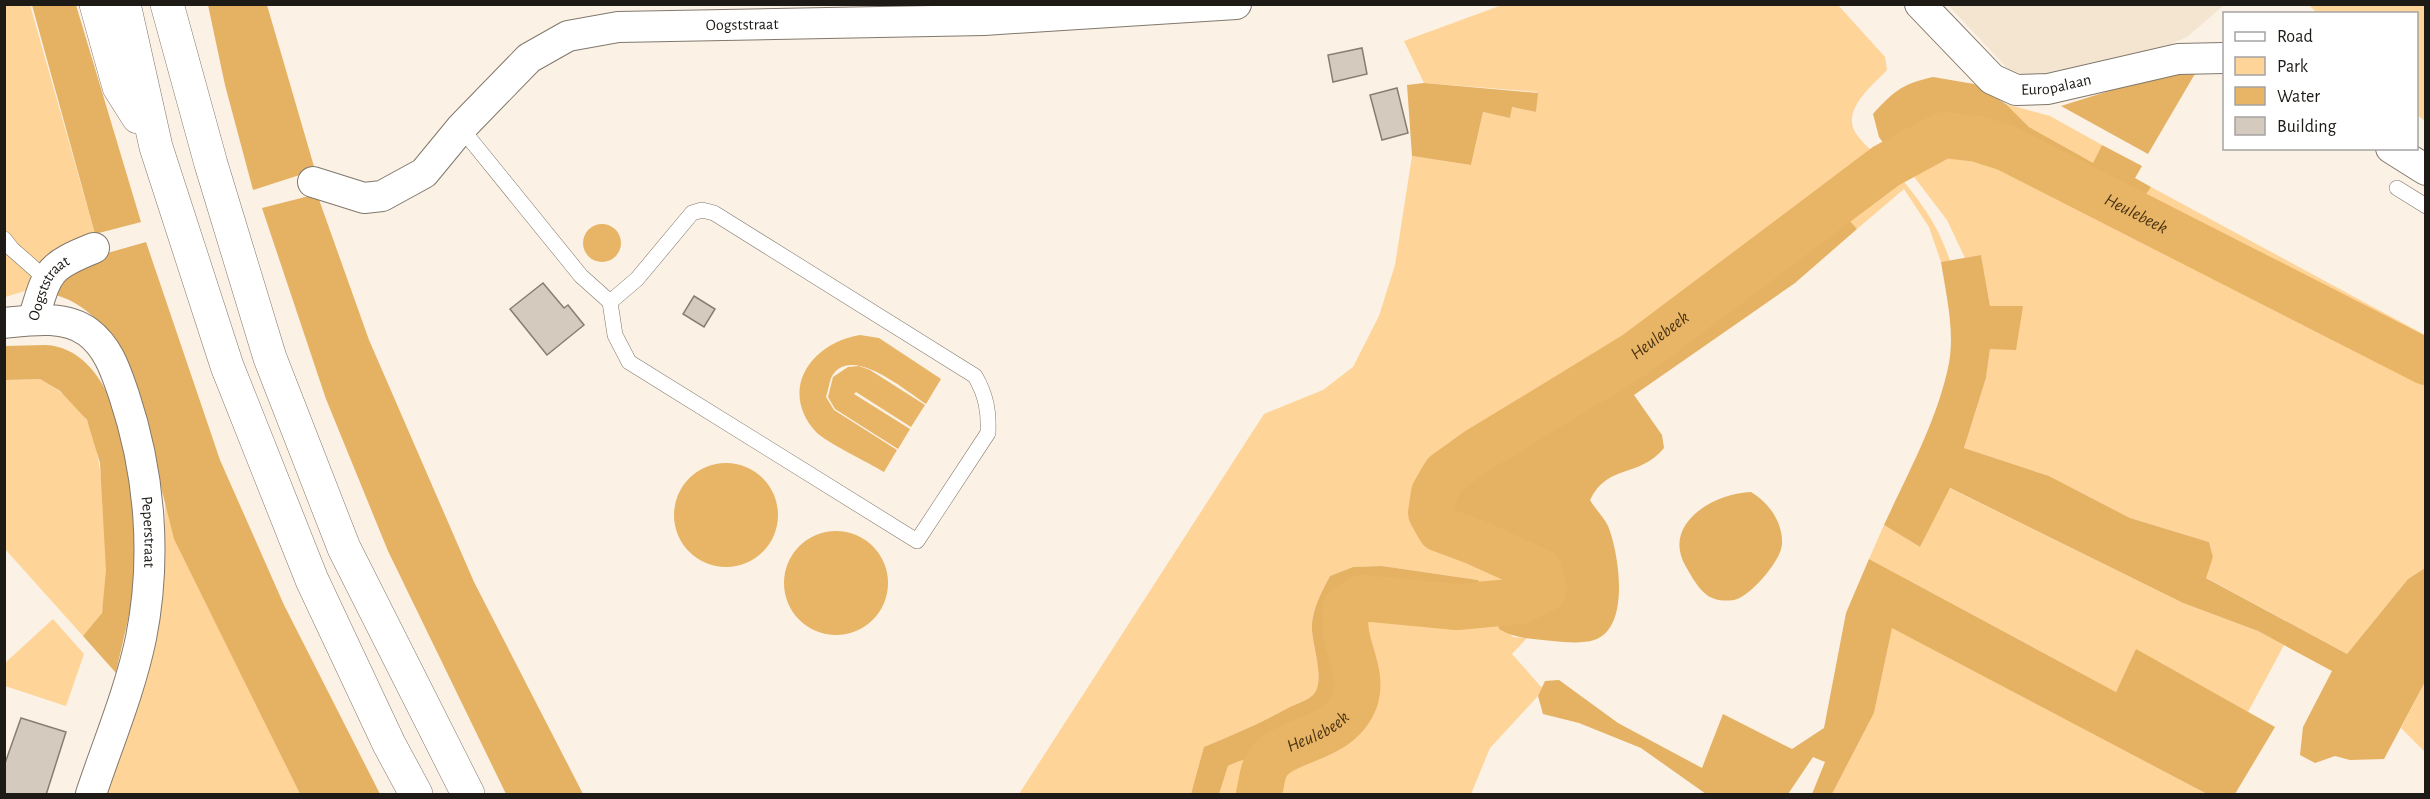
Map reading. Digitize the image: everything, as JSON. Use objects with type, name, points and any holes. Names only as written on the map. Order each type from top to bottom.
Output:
[{"type":"highway","points":[[96,4],[119,87],[156,147]]},
{"type":"highway","points":[[124,4],[156,147],[227,366],[312,580],[389,744],[416,795]]},
{"type":"highway","points":[[167,4],[211,164],[270,358],[344,548],[468,795]]},
{"type":"street","name":"Oogststraat","points":[[313,182],[364,198],[382,196],[424,173],[460,128],[529,58],[568,36],[618,27],[984,20],[1236,4]]},
{"type":"street","name":"Europalaan","points":[[1920,4],[1992,79],[2016,90],[2048,89],[2178,59],[2223,58]]},
{"type":"street","points":[[2394,150],[2426,170]]},
{"type":"street","name":"Oogststraat","points":[[19,321],[46,279],[62,261],[94,248]]},
{"type":"street","name":"Peperstraat","points":[[19,321],[66,321],[88,332],[103,347],[111,360],[134,424],[148,495],[150,570],[140,639],[126,693],[91,795]]},
{"type":"lane","points":[[460,128],[581,276],[610,302],[615,335],[629,362],[917,541],[988,433],[988,413],[984,391],[975,376],[714,213],[702,210],[692,213],[637,279],[610,302]]},
{"type":"lane","points":[[2397,188],[2426,206]]},
{"type":"lane","points":[[4,239],[46,279]]},
{"type":"shaded area","points":[[32,5],[76,5],[141,222],[95,234]]},
{"type":"shaded area","points":[[208,5],[267,5],[315,170],[253,190],[225,85]]},
{"type":"shaded area","points":[[1948,5],[2224,5],[2187,37],[2151,52],[2035,78],[2008,69]]},
{"type":"shaded area","points":[[2196,72],[2148,154],[2061,106],[2163,74]]},
{"type":"shaded area","points":[[1933,77],[1974,84],[2006,104],[2029,127],[2093,163],[2102,145],[2142,166],[2135,178],[2151,187],[2139,205],[2017,144],[1988,134],[1973,132],[1939,133],[1893,156],[1879,137],[1873,114],[1899,90],[1913,82]]},
{"type":"shaded area","points":[[1424,83],[1538,93],[1536,112],[1512,107],[1510,118],[1483,112],[1471,165],[1412,156],[1407,85]]},
{"type":"shaded area","points":[[317,194],[369,340],[474,582],[583,794],[506,794],[388,551],[326,399],[262,208]]},
{"type":"shaded area","points":[[1843,213],[1857,229],[1795,283],[1634,395],[1662,435],[1664,448],[1645,464],[1606,480],[1597,488],[1590,500],[1608,526],[1616,554],[1618,606],[1606,633],[1594,640],[1574,642],[1525,638],[1499,629],[1497,618],[1503,610],[1551,602],[1557,581],[1547,569],[1449,521],[1441,513],[1446,495],[1456,480],[1482,457],[1500,445],[1641,358]]},
{"type":"shaded area","points":[[146,242],[220,460],[284,605],[380,794],[300,794],[174,539],[148,435],[101,325],[81,307],[56,295],[60,277],[90,258]]},
{"type":"shaded area","points":[[1981,255],[1990,306],[2023,306],[2016,350],[1990,349],[1986,378],[1964,448],[2049,476],[2130,518],[2209,542],[2213,557],[2206,578],[2347,654],[2408,579],[2425,568],[2425,682],[2384,759],[2350,760],[2335,756],[2315,763],[2300,755],[2303,727],[2332,671],[2258,631],[2183,603],[1950,488],[1920,547],[1884,525],[1930,425],[1949,363],[1950,325],[1941,262]]},
{"type":"shaded area","points":[[46,345],[73,353],[94,372],[110,399],[122,432],[130,466],[137,533],[137,560],[132,601],[116,673],[83,636],[102,613],[106,570],[100,463],[87,420],[60,391],[40,379],[5,380],[5,346]]},
{"type":"shaded area","points":[[1751,492],[1774,514],[1782,536],[1780,551],[1765,576],[1750,591],[1737,599],[1715,599],[1701,590],[1685,565],[1680,550],[1681,536],[1686,524],[1708,504],[1722,498]]},
{"type":"shaded area","points":[[1869,559],[2116,692],[2136,649],[2275,727],[2235,794],[2207,794],[1892,628],[1874,713],[1832,794],[1812,794],[1825,762],[1813,757],[1788,794],[1706,794],[1641,748],[1579,723],[1543,714],[1538,696],[1545,681],[1559,680],[1618,723],[1702,768],[1723,714],[1792,749],[1824,728],[1846,613]]},
{"type":"shaded area","points":[[1382,566],[1478,580],[1483,587],[1478,597],[1404,588],[1363,589],[1349,594],[1340,601],[1337,612],[1349,678],[1347,698],[1338,713],[1318,729],[1292,742],[1268,753],[1228,766],[1219,794],[1191,794],[1204,747],[1257,724],[1313,695],[1317,688],[1318,671],[1312,623],[1316,605],[1330,576],[1353,567]]},
{"type":"green space","points":[[5,5],[30,5],[95,234],[54,255],[25,291],[5,297]]},
{"type":"green space","points":[[1502,5],[1838,5],[1885,57],[1887,70],[1861,98],[1856,106],[1852,123],[1858,136],[1880,160],[1691,298],[1694,303],[1476,444],[1438,474],[1428,486],[1423,498],[1421,511],[1426,525],[1438,540],[1520,569],[1528,578],[1528,583],[1523,587],[1504,594],[1478,597],[1483,587],[1478,580],[1382,566],[1353,567],[1330,576],[1316,605],[1312,623],[1318,671],[1317,688],[1313,695],[1257,724],[1205,747],[1191,794],[1019,794],[1264,414],[1323,390],[1353,367],[1379,316],[1395,265],[1412,156],[1471,165],[1483,112],[1510,118],[1511,107],[1536,112],[1537,92],[1424,83],[1404,41]]},
{"type":"green space","points":[[2309,5],[2425,5],[2425,121],[2418,116],[2418,12],[2316,12]]},
{"type":"green space","points":[[2006,104],[2050,116],[2102,145],[2093,164],[2029,127]]},
{"type":"green space","points":[[1946,146],[1998,156],[2154,232],[2425,372],[2425,568],[2408,579],[2347,654],[2205,577],[2213,557],[2209,542],[2130,518],[2049,476],[1964,448],[1986,378],[1990,349],[2022,306],[1990,306],[1981,255],[1965,258],[1947,220],[1905,165]]},
{"type":"green space","points":[[1896,172],[1928,213],[1950,261],[1941,262],[1929,227],[1904,189],[1857,229],[1843,213]]},
{"type":"green space","points":[[2151,187],[2425,335],[2425,356],[2384,331],[2139,205]]},
{"type":"green space","points":[[40,379],[66,397],[83,414],[93,437],[98,460],[105,515],[105,594],[99,619],[83,636],[5,549],[4,380]]},
{"type":"green space","points":[[1949,488],[2183,603],[2258,631],[2284,645],[2248,712],[2136,650],[2116,692],[1869,559],[1884,525],[1920,547]]},
{"type":"green space","points":[[165,501],[175,539],[300,794],[106,794],[160,614],[164,576]]},
{"type":"green space","points":[[1374,608],[1422,612],[1503,610],[1498,618],[1513,637],[1527,638],[1512,654],[1542,688],[1538,696],[1490,748],[1471,794],[1269,794],[1272,774],[1279,764],[1335,739],[1348,727],[1357,713],[1364,680],[1363,662],[1354,626],[1359,616]]},
{"type":"green space","points":[[53,619],[84,654],[66,706],[5,686],[5,663]]},
{"type":"green space","points":[[1892,627],[2207,794],[1832,794],[1874,713]]},
{"type":"green space","points":[[2425,682],[2425,752],[2401,728]]},
{"type":"green space","points":[[1257,757],[1253,794],[1219,794],[1228,766],[1238,760]]},
{"type":"water","points":[[602,224],[615,230],[621,243],[615,256],[602,262],[589,256],[583,243],[589,230]]},
{"type":"water","points":[[860,335],[879,338],[941,379],[926,404],[892,381],[864,367],[851,365],[839,368],[831,378],[826,397],[834,410],[897,450],[884,472],[816,432],[805,416],[800,400],[800,385],[805,371],[815,358],[842,340]]},
{"type":"water","points":[[859,366],[870,370],[925,405],[911,427],[856,392],[854,394],[910,429],[898,449],[835,409],[828,397],[833,377],[848,367]]},
{"type":"water","points":[[726,463],[746,467],[763,478],[774,495],[778,515],[774,535],[763,552],[746,563],[726,567],[706,563],[689,552],[678,535],[674,515],[678,495],[689,478],[706,467]]},
{"type":"water","points":[[836,531],[856,535],[873,546],[884,563],[888,583],[884,603],[873,620],[856,631],[836,635],[816,631],[799,620],[788,603],[784,583],[788,563],[799,546],[816,535]]},
{"type":"building","points":[[1362,48],[1367,74],[1333,82],[1328,55]]},
{"type":"building","points":[[1397,88],[1408,133],[1382,140],[1370,95]]},
{"type":"building","points":[[543,283],[564,308],[568,305],[584,325],[547,355],[510,309]]},
{"type":"building","points":[[694,296],[715,309],[704,327],[683,314]]},
{"type":"building","points":[[21,718],[66,732],[46,795],[4,795],[4,766]]},
{"type":"waterway","name":"Heulebeek","points":[[1259,794],[1265,768],[1272,758],[1283,750],[1336,725],[1347,714],[1355,700],[1357,682],[1346,632],[1345,609],[1362,598],[1457,607],[1521,601],[1544,589],[1539,571],[1440,529],[1431,513],[1434,493],[1445,474],[1477,451],[1636,354],[1886,166],[1943,135],[1978,139],[2006,148],[2426,362]]}]
